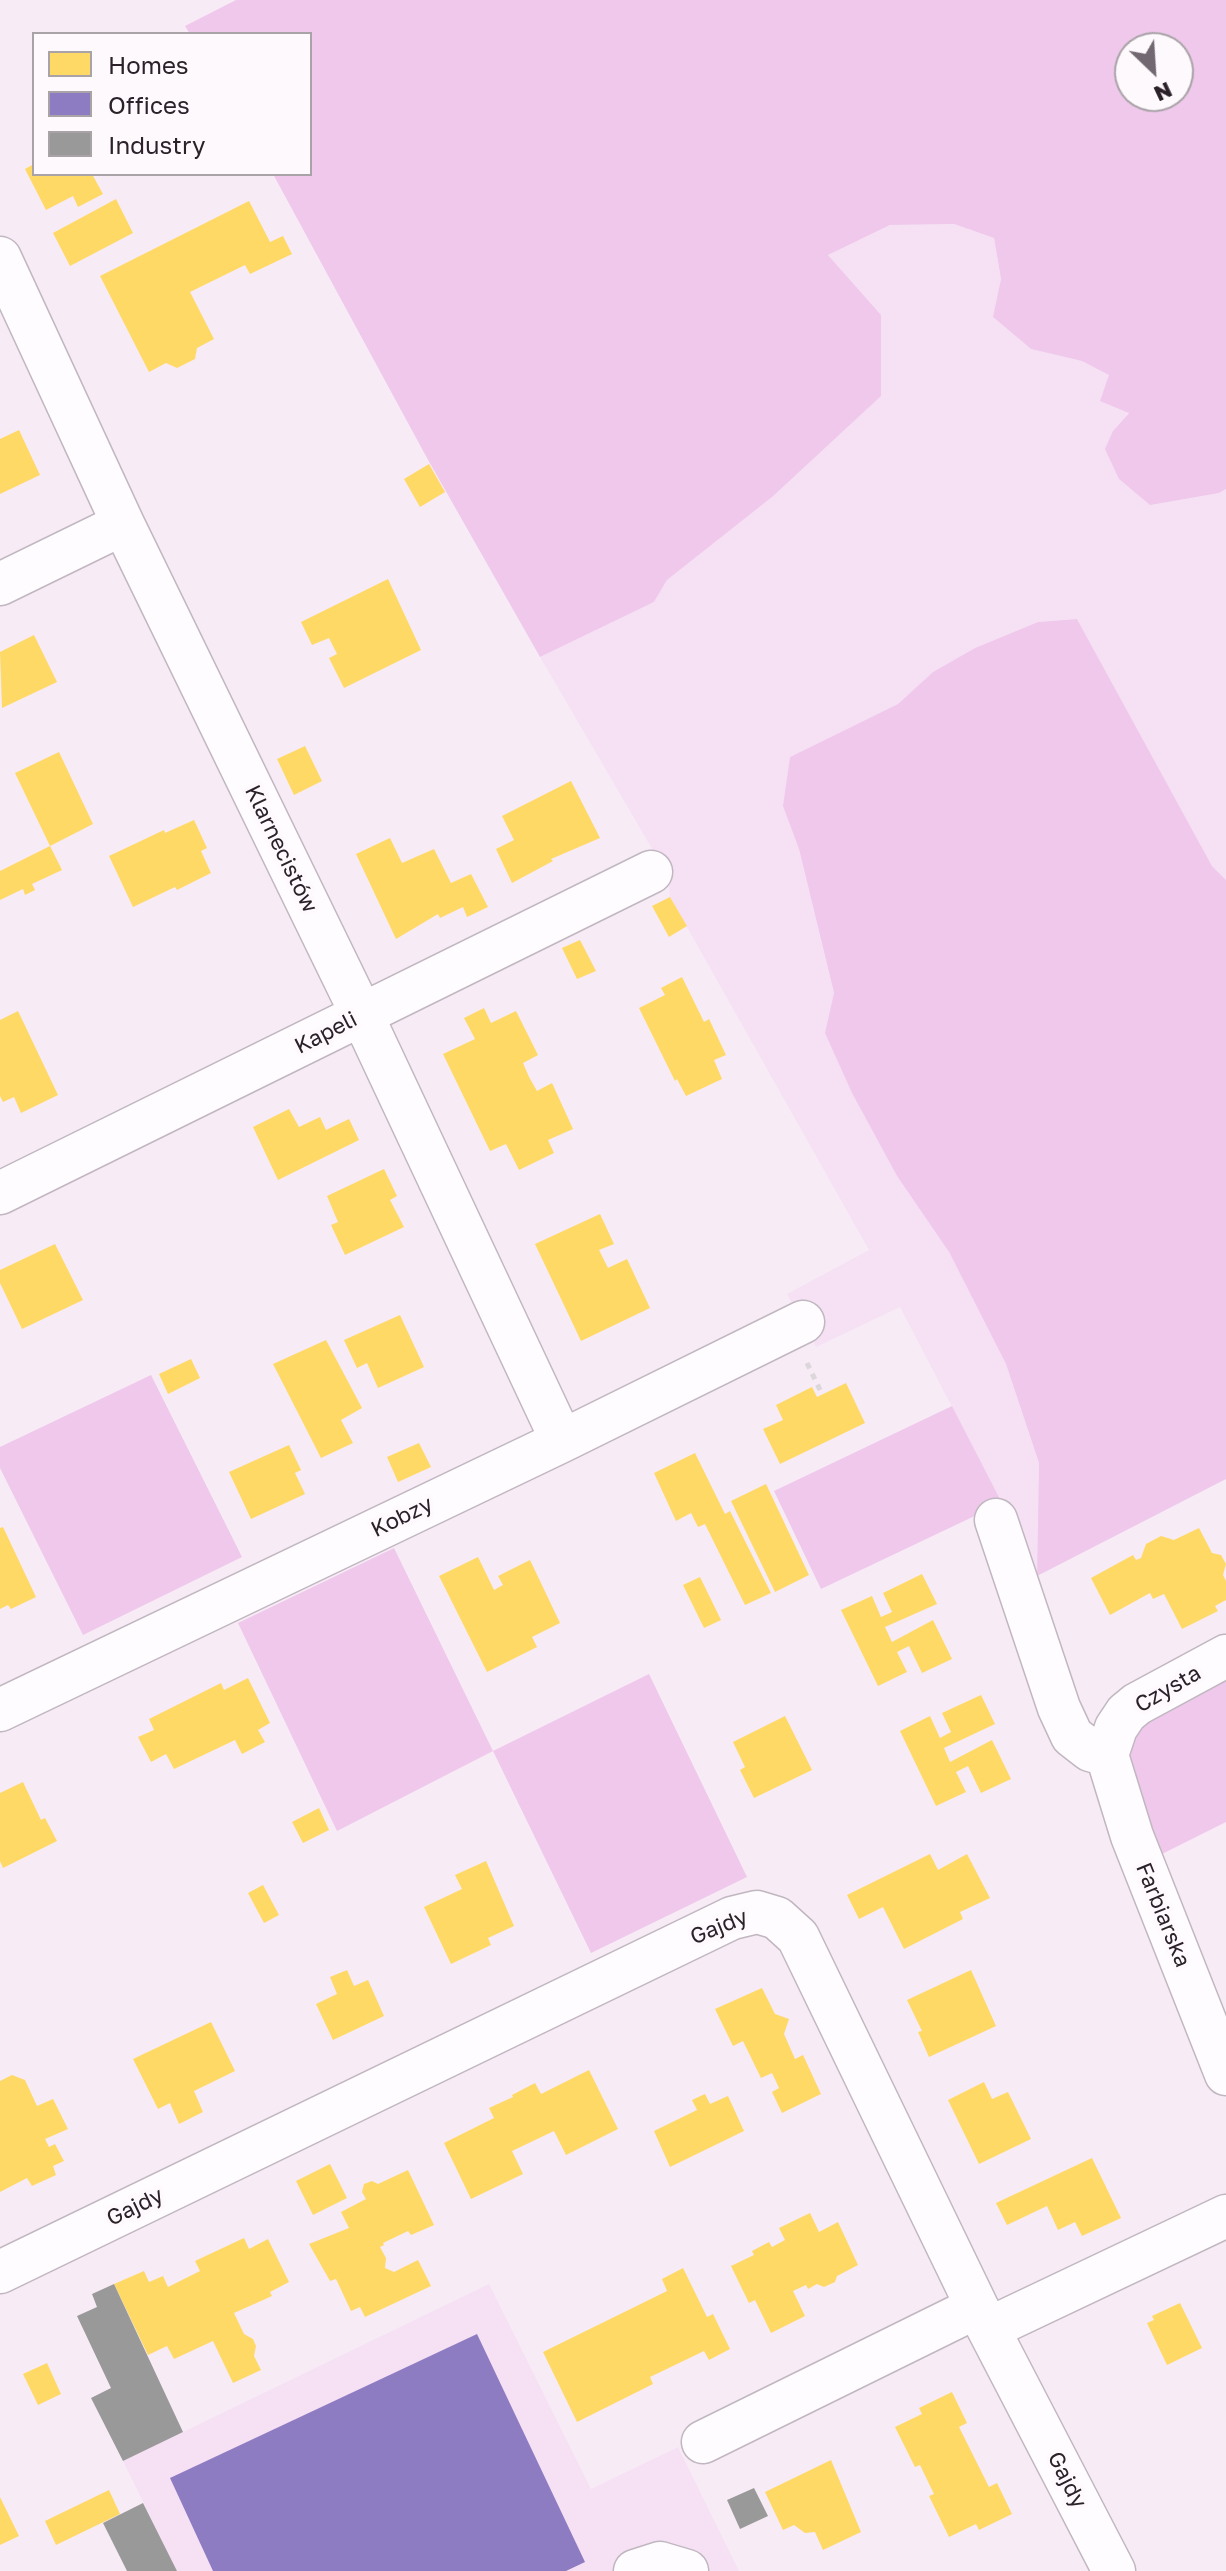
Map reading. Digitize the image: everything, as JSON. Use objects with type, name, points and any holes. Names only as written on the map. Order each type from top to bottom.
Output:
[{"type":"street","name":"Klarnecistów","points":[[0,258],[123,524],[362,1015],[562,1441]]},
{"type":"street","points":[[0,584],[123,524]]},
{"type":"street","name":"Kapeli","points":[[0,1193],[651,872]]},
{"type":"street","name":"Kobzy","points":[[0,1710],[562,1441],[803,1337]]},
{"type":"street","points":[[996,1520],[1059,1708],[1072,1736],[1090,1750],[1111,1741]]},
{"type":"street","name":"Czysta","points":[[1111,1741],[1126,1713],[1137,1704],[1226,1656]]},
{"type":"street","name":"Farbiarska","points":[[1111,1741],[1132,1836],[1224,2060]]},
{"type":"street","name":"Gajdy","points":[[0,2272],[732,1918],[757,1912],[777,1918],[798,1937],[984,2318],[1114,2571]]},
{"type":"street","points":[[703,2442],[1226,2216]]},
{"type":"street","points":[[635,2571],[660,2563],[687,2571]]},
{"type":"path","points":[[803,1337],[822,1394]]},
{"type":"shaded area","points":[[236,0],[1226,0],[1226,489],[1219,493],[1150,505],[1119,479],[1105,449],[1113,431],[1129,413],[1100,401],[1109,375],[1082,361],[1031,349],[993,317],[1001,279],[994,238],[954,224],[890,225],[828,255],[881,315],[881,396],[772,497],[667,580],[654,602],[540,657],[427,458],[274,176],[312,176],[312,32],[189,32],[185,26]]},
{"type":"shaded area","points":[[954,224],[994,238],[1001,279],[994,318],[1031,349],[1082,361],[1110,375],[1129,412],[1113,431],[1119,479],[1150,504],[1219,493],[1226,489],[1226,880],[1212,866],[1077,619],[1038,622],[975,648],[933,672],[898,704],[790,757],[784,806],[799,849],[834,994],[826,1033],[852,1093],[897,1176],[949,1252],[1006,1364],[1039,1463],[1037,1576],[900,1307],[816,1347],[787,1294],[869,1250],[670,897],[669,886],[651,847],[540,657],[654,602],[667,580],[772,497],[881,315],[828,255],[890,225]]},
{"type":"shaded area","points":[[1077,619],[1212,866],[1226,880],[1226,1479],[1037,1576],[1039,1463],[1006,1364],[949,1252],[897,1176],[852,1093],[825,1033],[834,993],[799,849],[783,806],[790,757],[898,704],[933,672],[975,648],[1038,622]]},
{"type":"shaded area","points":[[151,1375],[242,1557],[83,1635],[0,1468],[0,1447]]},
{"type":"shaded area","points":[[952,1406],[1002,1503],[821,1589],[774,1491]]},
{"type":"shaded area","points":[[394,1548],[493,1751],[337,1831],[238,1623]]},
{"type":"shaded area","points":[[1226,1670],[1226,1822],[1158,1856],[1127,1778],[1132,1742],[1147,1712]]},
{"type":"shaded area","points":[[649,1674],[747,1877],[591,1953],[493,1751]]},
{"type":"shaded area","points":[[489,2284],[591,2489],[678,2447],[739,2571],[177,2571],[123,2461]]},
{"type":"building: Homes","points":[[32,165],[32,176],[93,176],[103,194],[78,207],[73,196],[46,210],[25,169]]},
{"type":"building: Homes","points":[[116,199],[133,233],[70,266],[53,233]]},
{"type":"building: Homes","points":[[249,201],[270,242],[283,236],[292,254],[250,274],[245,265],[190,292],[214,339],[197,348],[195,359],[177,368],[166,363],[149,372],[100,276]]},
{"type":"building: Homes","points":[[19,430],[40,475],[0,494],[0,439]]},
{"type":"building: Homes","points":[[429,464],[445,492],[420,507],[404,479]]},
{"type":"building: Homes","points":[[388,579],[421,650],[344,688],[329,658],[337,654],[329,638],[312,645],[301,622]]},
{"type":"building: Homes","points":[[34,635],[57,682],[2,708],[0,652]]},
{"type":"building: Homes","points":[[305,746],[322,781],[294,795],[277,759]]},
{"type":"building: Homes","points":[[59,752],[93,824],[50,846],[15,773]]},
{"type":"building: Homes","points":[[571,781],[600,838],[551,859],[553,861],[512,883],[496,849],[514,840],[502,816]]},
{"type":"building: Homes","points":[[194,820],[207,848],[201,851],[211,873],[133,907],[109,856],[164,830],[165,833]]},
{"type":"building: Homes","points":[[390,838],[402,863],[434,849],[451,883],[471,874],[488,907],[467,917],[463,907],[440,918],[438,914],[396,939],[356,854]]},
{"type":"building: Homes","points":[[50,846],[62,870],[32,884],[35,890],[25,895],[23,889],[0,900],[0,871]]},
{"type":"building: Homes","points":[[670,897],[687,926],[669,937],[652,906]]},
{"type":"building: Homes","points":[[580,940],[596,971],[577,979],[562,948]]},
{"type":"building: Homes","points":[[682,977],[704,1022],[709,1019],[726,1055],[714,1060],[722,1079],[686,1096],[677,1079],[675,1081],[639,1008],[665,995],[661,988]]},
{"type":"building: Homes","points":[[484,1008],[491,1023],[516,1011],[538,1055],[523,1063],[529,1077],[537,1091],[552,1083],[573,1129],[548,1140],[554,1153],[519,1170],[506,1144],[490,1151],[443,1054],[475,1039],[464,1018]]},
{"type":"building: Homes","points":[[18,1011],[58,1095],[21,1113],[14,1097],[3,1102],[0,1096],[0,1020]]},
{"type":"building: Homes","points":[[289,1109],[299,1127],[320,1117],[326,1130],[349,1119],[359,1140],[278,1180],[253,1127]]},
{"type":"building: Homes","points":[[384,1169],[397,1196],[390,1200],[404,1227],[345,1255],[331,1225],[338,1222],[327,1196]]},
{"type":"building: Homes","points":[[600,1214],[614,1244],[599,1250],[608,1268],[627,1259],[650,1308],[581,1341],[535,1244]]},
{"type":"building: Homes","points":[[55,1244],[83,1300],[22,1329],[0,1283],[0,1270]]},
{"type":"building: Homes","points":[[400,1315],[424,1367],[378,1388],[367,1363],[357,1368],[344,1340]]},
{"type":"building: Homes","points":[[326,1340],[362,1408],[341,1420],[353,1443],[321,1458],[273,1364]]},
{"type":"building: Homes","points":[[191,1359],[200,1378],[168,1394],[159,1374]]},
{"type":"building: Homes","points":[[846,1383],[865,1423],[780,1464],[763,1429],[783,1420],[776,1405],[812,1387],[817,1397]]},
{"type":"building: Homes","points":[[419,1443],[431,1467],[398,1482],[387,1457]]},
{"type":"building: Homes","points":[[289,1445],[301,1470],[295,1473],[305,1494],[251,1519],[229,1472]]},
{"type":"building: Homes","points":[[695,1453],[725,1514],[730,1511],[771,1593],[745,1605],[705,1524],[698,1527],[691,1513],[676,1521],[654,1473]]},
{"type":"building: Homes","points":[[766,1484],[809,1575],[775,1592],[731,1501]]},
{"type":"building: Homes","points":[[3,1527],[36,1597],[11,1609],[8,1605],[0,1609],[0,1528]]},
{"type":"building: Homes","points":[[1199,1528],[1212,1553],[1221,1555],[1226,1564],[1223,1575],[1226,1600],[1215,1606],[1218,1611],[1182,1629],[1164,1594],[1153,1599],[1150,1593],[1110,1615],[1091,1578],[1133,1555],[1136,1560],[1141,1558],[1146,1544],[1161,1536],[1174,1540]]},
{"type":"building: Homes","points":[[478,1557],[494,1590],[503,1585],[498,1576],[530,1560],[560,1623],[532,1637],[537,1647],[487,1672],[439,1576]]},
{"type":"building: Homes","points":[[922,1574],[937,1604],[885,1627],[892,1642],[933,1620],[952,1659],[922,1673],[909,1646],[897,1652],[907,1672],[878,1686],[841,1610],[872,1596],[881,1617],[892,1612],[883,1593]]},
{"type":"building: Homes","points":[[700,1577],[721,1620],[704,1628],[683,1585]]},
{"type":"building: Homes","points":[[248,1678],[270,1723],[258,1730],[265,1742],[242,1754],[235,1740],[174,1769],[166,1754],[151,1762],[138,1737],[154,1730],[149,1719],[221,1683],[224,1690]]},
{"type":"building: Homes","points":[[981,1695],[995,1724],[944,1748],[950,1762],[992,1740],[1011,1779],[981,1793],[968,1766],[956,1772],[966,1792],[936,1806],[900,1731],[930,1716],[940,1738],[951,1732],[942,1713]]},
{"type":"building: Homes","points":[[785,1716],[812,1770],[754,1798],[740,1770],[745,1767],[733,1742]]},
{"type":"building: Homes","points":[[23,1782],[41,1820],[45,1818],[57,1841],[3,1868],[0,1861],[0,1793]]},
{"type":"building: Homes","points":[[319,1808],[329,1830],[303,1843],[292,1822]]},
{"type":"building: Homes","points":[[930,1854],[938,1870],[967,1854],[990,1898],[960,1912],[963,1919],[904,1949],[883,1907],[859,1919],[847,1895]]},
{"type":"building: Homes","points":[[486,1861],[514,1926],[488,1938],[491,1945],[451,1964],[424,1907],[462,1889],[455,1875]]},
{"type":"building: Homes","points":[[263,1885],[279,1915],[264,1923],[248,1893]]},
{"type":"building: Homes","points":[[347,1970],[354,1986],[368,1980],[384,2016],[333,2040],[316,2004],[337,1994],[330,1977]]},
{"type":"building: Homes","points":[[971,1970],[996,2026],[929,2057],[918,2032],[922,2031],[907,2000]]},
{"type":"building: Homes","points":[[762,1988],[775,2014],[789,2019],[784,2034],[795,2059],[803,2055],[821,2094],[782,2113],[772,2092],[779,2088],[772,2073],[761,2078],[743,2041],[733,2046],[715,2009]]},
{"type":"building: Homes","points":[[211,2022],[235,2071],[194,2091],[203,2112],[179,2124],[170,2103],[158,2109],[133,2059]]},
{"type":"building: Homes","points":[[589,2070],[618,2129],[566,2155],[554,2131],[512,2151],[523,2174],[471,2199],[444,2143],[494,2118],[489,2108],[535,2083],[541,2094]]},
{"type":"building: Homes","points":[[12,2075],[25,2080],[37,2106],[53,2099],[68,2129],[45,2139],[49,2147],[55,2144],[64,2161],[53,2166],[56,2175],[32,2186],[27,2178],[0,2192],[0,2081]]},
{"type":"building: Homes","points":[[984,2082],[992,2099],[1008,2092],[1031,2139],[979,2164],[948,2100]]},
{"type":"building: Homes","points":[[705,2094],[710,2104],[728,2096],[744,2131],[670,2167],[654,2131],[697,2110],[692,2100]]},
{"type":"building: Homes","points":[[1092,2158],[1121,2218],[1082,2236],[1075,2222],[1058,2230],[1047,2206],[1007,2225],[996,2203]]},
{"type":"building: Homes","points":[[330,2164],[347,2198],[313,2215],[296,2181]]},
{"type":"building: Homes","points":[[408,2170],[434,2225],[411,2235],[408,2231],[380,2247],[386,2258],[385,2268],[394,2272],[418,2260],[431,2286],[365,2317],[360,2307],[351,2311],[336,2279],[330,2281],[309,2244],[349,2228],[341,2212],[366,2199],[362,2192],[364,2184],[372,2181],[378,2184]]},
{"type":"building: Homes","points":[[810,2213],[819,2232],[838,2222],[858,2265],[824,2287],[817,2284],[808,2289],[806,2285],[793,2291],[805,2316],[771,2333],[755,2300],[749,2303],[731,2266],[754,2255],[752,2251],[769,2242],[772,2247],[785,2240],[779,2228]]},
{"type":"building: Homes","points":[[244,2238],[249,2249],[268,2239],[289,2282],[270,2292],[272,2296],[234,2313],[244,2334],[253,2339],[256,2346],[254,2356],[261,2370],[233,2383],[213,2341],[174,2359],[167,2346],[148,2355],[114,2284],[144,2271],[149,2282],[163,2276],[168,2287],[200,2271],[195,2261]]},
{"type":"building: Homes","points":[[683,2268],[707,2317],[713,2314],[730,2349],[709,2360],[704,2351],[650,2377],[653,2384],[577,2422],[543,2352],[667,2291],[662,2279]]},
{"type":"building: Homes","points":[[1180,2303],[1202,2348],[1167,2365],[1147,2323],[1154,2320],[1152,2316]]},
{"type":"building: Homes","points":[[47,2363],[61,2394],[38,2405],[23,2374]]},
{"type":"building: Homes","points":[[952,2392],[967,2423],[959,2427],[989,2487],[997,2483],[1012,2514],[979,2530],[976,2524],[949,2537],[929,2496],[934,2494],[920,2465],[915,2467],[895,2427],[922,2414],[919,2408]]},
{"type":"building: Homes","points":[[831,2460],[861,2532],[823,2550],[815,2532],[805,2533],[794,2525],[783,2530],[765,2492]]},
{"type":"building: Homes","points":[[109,2490],[120,2514],[56,2545],[45,2521]]},
{"type":"building: Homes","points":[[0,2497],[19,2536],[0,2545]]},
{"type":"building: Offices","points":[[477,2334],[585,2562],[566,2571],[213,2571],[170,2478]]},
{"type":"building: Industry","points":[[114,2284],[183,2432],[123,2461],[91,2398],[111,2388],[77,2316],[97,2307],[92,2294]]},
{"type":"building: Industry","points":[[754,2488],[768,2516],[740,2529],[727,2500]]},
{"type":"building: Industry","points":[[143,2503],[177,2571],[127,2571],[103,2523]]}]
